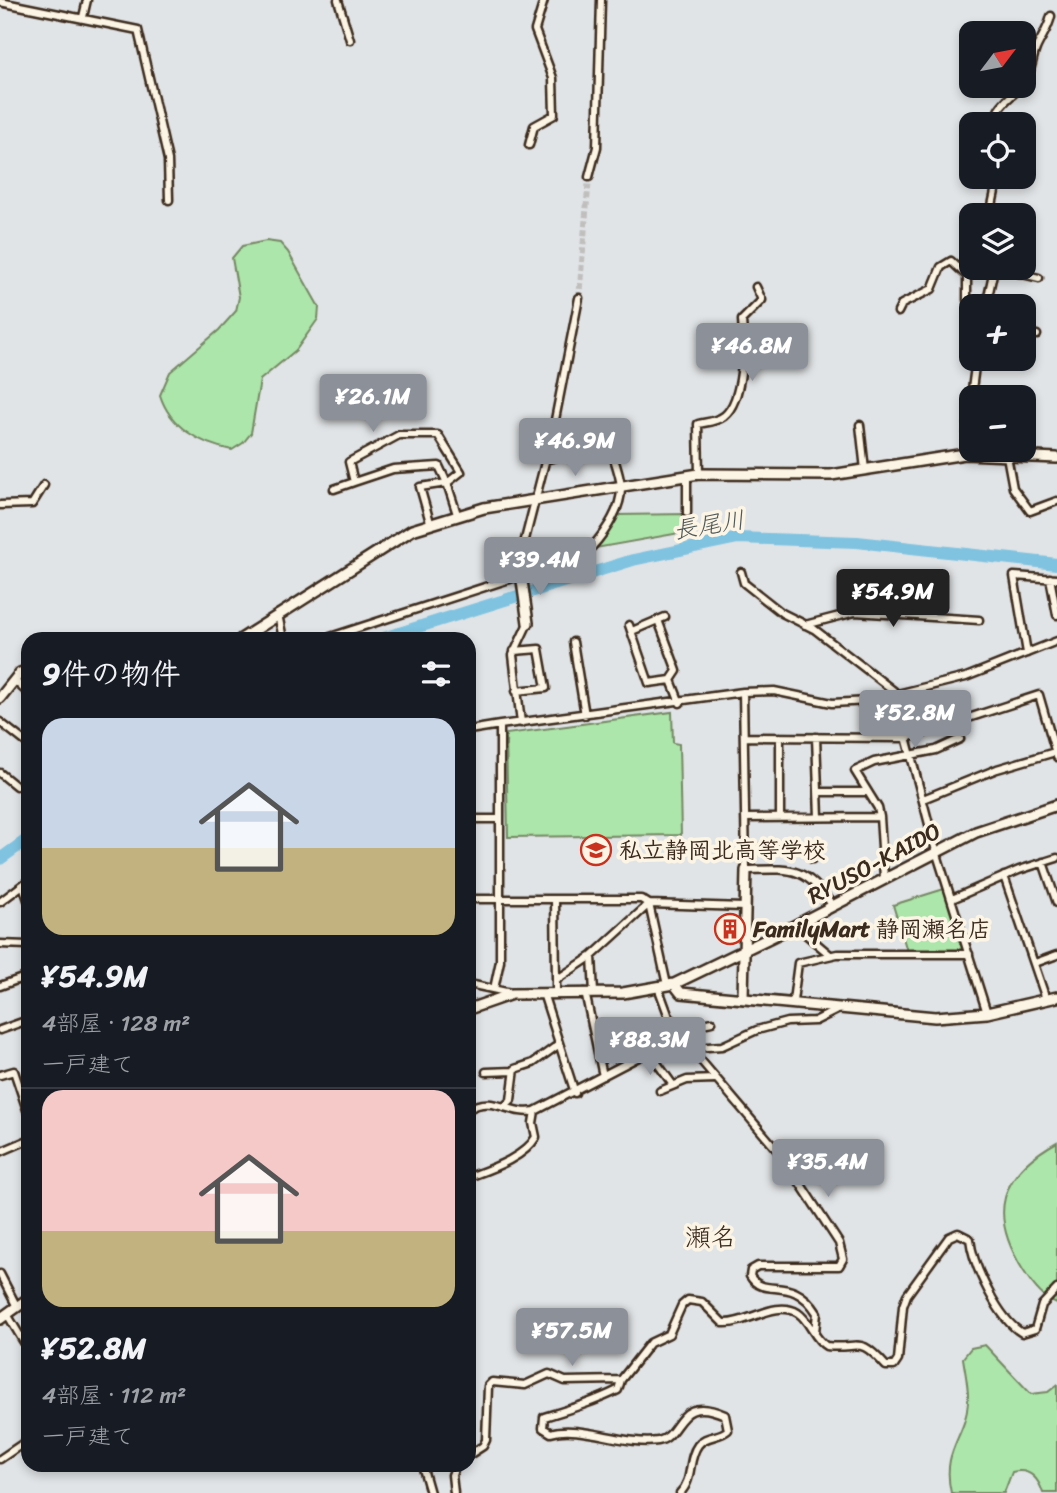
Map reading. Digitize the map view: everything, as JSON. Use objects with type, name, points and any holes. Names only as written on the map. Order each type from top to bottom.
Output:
[{"type":"street","points":[[83,17],[86,0]]},
{"type":"street","points":[[338,0],[350,40]]},
{"type":"street","points":[[529,145],[534,126],[554,115],[553,78],[535,30],[544,0]]},
{"type":"street","points":[[589,177],[597,147],[601,0]]},
{"type":"street","points":[[0,2],[133,27],[140,33],[168,160],[169,200]]},
{"type":"street","points":[[1036,49],[1049,29],[1051,16]]},
{"type":"street","points":[[997,112],[1001,104],[1012,98]]},
{"type":"street","points":[[898,312],[906,301],[932,289],[941,267],[951,261],[967,275],[967,294]]},
{"type":"street","points":[[699,474],[698,424],[716,421],[727,414],[733,401],[745,352],[742,320],[762,300],[756,287]]},
{"type":"street","points":[[521,723],[514,651],[528,623],[520,559],[545,460],[579,298]]},
{"type":"street","points":[[860,425],[865,470]]},
{"type":"street","points":[[354,482],[349,462],[399,435],[438,435],[461,472],[447,483],[420,487],[430,522]]},
{"type":"street","points":[[345,632],[583,555],[597,543],[620,497],[621,485],[609,443],[545,460]]},
{"type":"street","points":[[251,632],[411,530],[457,514],[687,475],[831,475],[959,455]]},
{"type":"street","points":[[1036,457],[1057,458]]},
{"type":"street","points":[[1008,462],[1013,488],[1030,511],[1057,501]]},
{"type":"street","points":[[334,489],[393,469],[439,466],[457,514]]},
{"type":"street","points":[[687,475],[687,513]]},
{"type":"street","points":[[0,505],[32,504],[44,485]]},
{"type":"street","points":[[741,572],[744,583],[782,613],[806,625],[896,695],[936,851],[987,1013]]},
{"type":"street","points":[[1027,653],[1014,576],[1053,579],[1057,615]]},
{"type":"street","points":[[806,625],[855,612],[979,620]]},
{"type":"street","points":[[278,614],[282,632]]},
{"type":"street","points":[[661,619],[677,671],[671,680],[649,683],[631,628],[661,619]]},
{"type":"street","points":[[476,729],[680,703],[743,692],[774,691],[851,704],[966,677],[1057,641]]},
{"type":"street","points":[[573,642],[585,715]]},
{"type":"street","points":[[514,651],[539,649],[546,688],[516,691]]},
{"type":"street","points":[[0,698],[21,675]]},
{"type":"street","points":[[14,680],[21,686]]},
{"type":"street","points":[[671,680],[680,703]]},
{"type":"street","points":[[743,692],[746,818],[743,997]]},
{"type":"street","points":[[744,737],[907,738],[1040,695],[1056,754],[997,769],[923,799]]},
{"type":"street","points":[[0,722],[21,738]]},
{"type":"street","points":[[884,878],[878,808],[855,771],[874,762],[912,757],[960,739],[955,724]]},
{"type":"street","points":[[494,989],[500,961],[500,726]]},
{"type":"street","points":[[780,737],[780,818]]},
{"type":"street","points":[[816,737],[819,817]]},
{"type":"street","points":[[0,773],[16,786]]},
{"type":"street","points":[[818,792],[867,792]]},
{"type":"street","name":"RYUSO-KAIDO","points":[[476,1007],[512,994],[623,993],[667,985],[742,953],[936,851],[1006,820],[1057,805]]},
{"type":"street","points":[[746,818],[880,817]]},
{"type":"street","points":[[476,819],[500,819]]},
{"type":"street","points":[[746,848],[812,848],[812,859]]},
{"type":"street","points":[[952,899],[1004,876],[1057,858]]},
{"type":"street","points":[[1043,862],[1057,903]]},
{"type":"street","points":[[746,870],[795,869],[821,889],[832,905]]},
{"type":"street","points":[[1004,876],[1046,999]]},
{"type":"street","points":[[0,902],[21,886]]},
{"type":"street","points":[[476,899],[642,899],[649,904],[744,907]]},
{"type":"street","points":[[555,899],[556,992]]},
{"type":"street","points":[[556,980],[592,956],[649,904]]},
{"type":"street","points":[[649,904],[667,985],[669,1017],[680,1029],[692,1050],[783,1157],[843,1252],[839,1266],[758,1266],[751,1270],[750,1276],[759,1285],[792,1289],[809,1300],[817,1312],[815,1332]]},
{"type":"street","points":[[796,926],[828,954]]},
{"type":"street","points":[[0,944],[21,944]]},
{"type":"street","points":[[793,1001],[798,963],[828,954],[969,954]]},
{"type":"street","points":[[1035,963],[1057,955]]},
{"type":"street","points":[[592,956],[590,993],[603,1076]]},
{"type":"street","points":[[0,986],[21,978]]},
{"type":"street","points":[[476,985],[512,994]]},
{"type":"street","points":[[667,985],[681,993],[793,1001],[935,1017],[987,1013],[1057,997]]},
{"type":"street","points":[[543,993],[575,1093]]},
{"type":"street","points":[[476,1106],[485,1103],[522,1114],[536,1111],[649,1052],[722,1046],[787,1022],[815,1021],[838,1012],[843,1007]]},
{"type":"street","points":[[0,1030],[21,1022]]},
{"type":"street","points":[[680,1029],[712,1022]]},
{"type":"street","points":[[486,1072],[514,1071],[558,1045]]},
{"type":"street","points":[[649,1052],[673,1085]]},
{"type":"street","points":[[0,1075],[14,1071],[21,1092]]},
{"type":"street","points":[[503,1107],[511,1100],[514,1071]]},
{"type":"street","points":[[660,1091],[702,1078],[717,1080]]},
{"type":"street","points":[[476,1174],[499,1165],[532,1144],[536,1137],[533,1123],[536,1111]]},
{"type":"street","points":[[0,1152],[21,1143]]},
{"type":"street","points":[[680,1493],[688,1484],[696,1447],[702,1441],[722,1435],[728,1430],[725,1415],[686,1413],[679,1418],[673,1432],[657,1441],[584,1435],[564,1429],[551,1433],[543,1428],[544,1417],[576,1409],[618,1390],[621,1380],[650,1343],[669,1334],[682,1305],[688,1300],[702,1302],[723,1323],[743,1322],[783,1308],[794,1311],[826,1346],[858,1344],[872,1350],[887,1366],[894,1366],[898,1360],[903,1306],[907,1295],[949,1237],[958,1233],[971,1239],[976,1266],[991,1295],[1014,1329],[1022,1333],[1035,1329],[1042,1305],[1057,1289]]},
{"type":"street","points":[[0,1274],[17,1307]]},
{"type":"street","points":[[21,1304],[4,1316],[21,1339]]},
{"type":"street","points":[[476,1450],[486,1440],[488,1386],[496,1380],[525,1385],[549,1374],[565,1381],[621,1380]]},
{"type":"street","points":[[0,1459],[21,1445]]},
{"type":"street","points":[[424,1472],[430,1493]]},
{"type":"street","points":[[453,1472],[454,1493]]},
{"type":"green space","points":[[266,241],[280,243],[288,252],[319,307],[318,319],[296,350],[260,380],[251,433],[243,443],[232,450],[209,443],[188,432],[171,416],[160,395],[170,372],[219,330],[236,311],[239,297],[232,258],[242,246]]},
{"type":"green space","points":[[689,514],[691,531],[596,548],[615,515]]},
{"type":"green space","points":[[672,712],[673,743],[679,744],[681,835],[508,837],[506,734]]},
{"type":"green space","points":[[944,889],[965,950],[907,951],[893,905]]},
{"type":"green space","points":[[1057,1142],[1057,1304],[1042,1294],[1023,1270],[1005,1231],[1003,1213],[1005,1197],[1022,1168],[1037,1154]]},
{"type":"green space","points":[[985,1345],[1031,1394],[1048,1392],[1057,1385],[1057,1493],[1043,1493],[1032,1475],[1018,1471],[1012,1472],[1004,1493],[951,1493],[951,1454],[963,1425],[968,1402],[963,1358],[971,1348]]},
{"type":"waterway","points":[[21,3],[71,12]]},
{"type":"waterway","name":"長尾川","points":[[402,632],[633,560],[738,538],[857,542],[1057,564]]},
{"type":"waterway","name":"長尾川","points":[[0,859],[21,844]]},
{"type":"tunnel","points":[[579,298],[589,177]]},
{"type":"place","name":"私立静岡北高等学校","points":[[596,850]]},
{"type":"place","name":"FamilyMart 静岡瀬名店","points":[[730,929]]},
{"type":"district","name":"瀬名","points":[[711,1237]]}]
